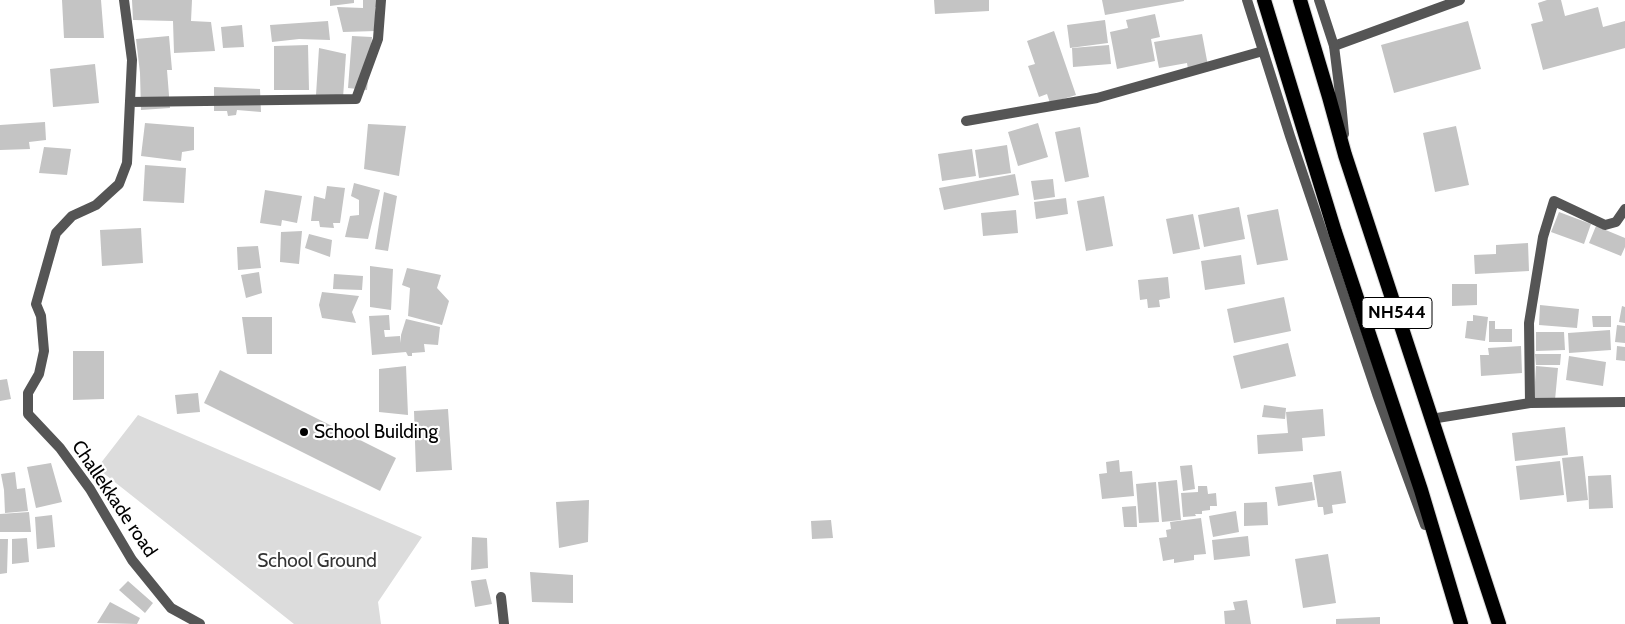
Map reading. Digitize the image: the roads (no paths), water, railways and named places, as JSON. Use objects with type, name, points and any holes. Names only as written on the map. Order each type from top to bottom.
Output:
[{"type":"highway","name":"NH544","points":[[1264,0],[1335,232],[1422,490],[1461,623]]},
{"type":"highway","name":"NH544","points":[[1300,0],[1345,156],[1499,624]]},
{"type":"street","name":"Challekkade road","points":[[124,0],[132,60],[128,163],[119,184],[96,205],[72,216],[56,233],[36,304],[41,316],[44,351],[39,374],[28,393],[28,414],[60,448],[90,489],[132,560],[165,601],[171,608],[200,624]]},
{"type":"street","points":[[130,102],[356,99],[378,39],[381,0]]},
{"type":"street","points":[[1247,0],[1290,136],[1377,394],[1461,623]]},
{"type":"street","points":[[1319,0],[1334,46],[1345,156]]},
{"type":"street","points":[[1334,46],[1460,0]]},
{"type":"street","points":[[966,121],[1097,98],[1263,50]]},
{"type":"street","points":[[1530,403],[1528,323],[1543,237],[1554,201],[1605,225],[1616,222],[1625,209]]},
{"type":"street","points":[[1431,419],[1530,403],[1625,402]]},
{"type":"street","points":[[501,597],[504,624]]},
{"type":"place","name":"School Building","points":[[304,432]]},
{"type":"park label","name":"School Ground","points":[[317,561]]}]
